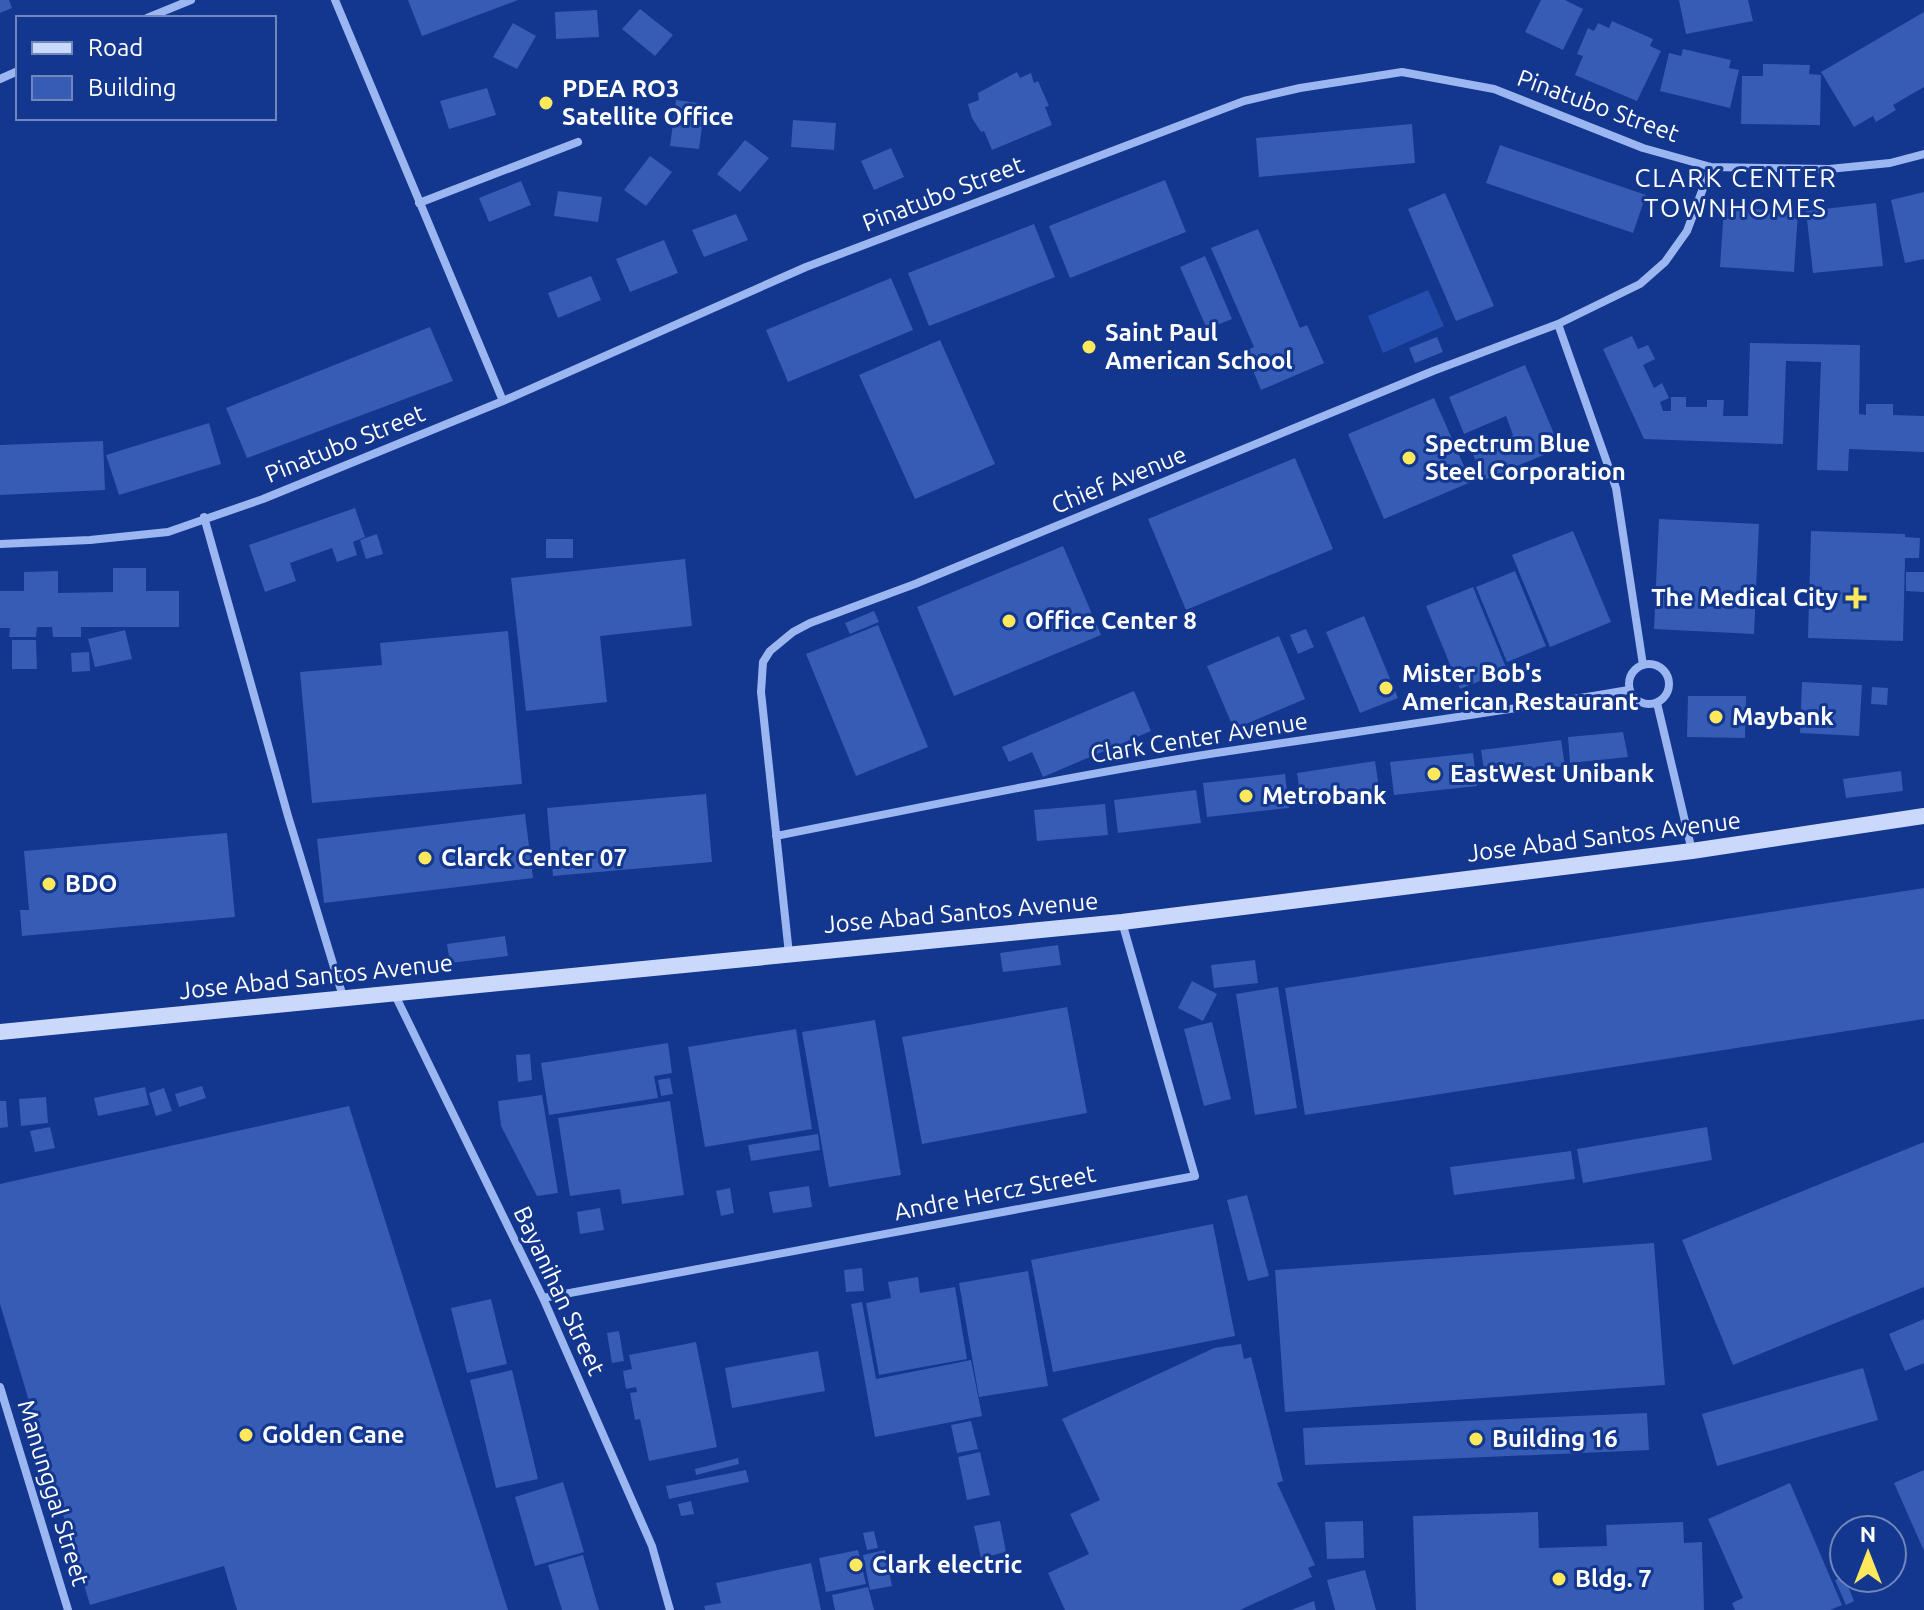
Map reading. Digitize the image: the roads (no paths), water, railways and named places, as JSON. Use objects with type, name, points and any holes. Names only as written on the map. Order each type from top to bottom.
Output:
[{"type":"main road","name":"Jose Abad Santos Avenue","points":[[0,1032],[1122,922],[1692,851],[1924,816]]},
{"type":"street","points":[[152,16],[191,0]]},
{"type":"street","points":[[335,0],[503,401]]},
{"type":"street","name":"Pinatubo Street","points":[[0,544],[90,540],[168,532],[263,499],[503,401],[806,267],[1244,101],[1300,88],[1402,72],[1448,80],[1494,89],[1643,148],[1711,167],[1829,169],[1890,163],[1924,154]]},
{"type":"street","points":[[419,203],[578,142]]},
{"type":"street","name":"Chief Avenue","points":[[789,954],[761,692],[763,662],[770,651],[810,623],[1074,521],[1433,371],[1558,324],[1640,284],[1665,262],[1687,231],[1711,167]]},
{"type":"street","points":[[1558,324],[1616,488],[1643,665]]},
{"type":"street","points":[[204,517],[288,816],[344,1000]]},
{"type":"street","points":[[1643,665],[1662,668],[1669,679],[1667,693],[1657,703],[1637,701],[1629,690],[1632,671],[1643,665]]},
{"type":"street","name":"Clark Center Avenue","points":[[776,836],[1214,753],[1441,721],[1629,690]]},
{"type":"street","points":[[1657,703],[1692,851]]},
{"type":"street","name":"Andre Hercz Street","points":[[543,1298],[1195,1176],[1122,922]]},
{"type":"street","name":"Bayanihan Street","points":[[395,995],[543,1298],[652,1546],[670,1610]]},
{"type":"street","name":"Manunggal Street","points":[[0,1387],[68,1610]]},
{"type":"place","name":"PDEA RO3 Satellite Office","points":[[546,103]]},
{"type":"place","name":"Saint Paul American School","points":[[1089,347]]},
{"type":"place","name":"Spectrum Blue Steel Corporation","points":[[1409,458]]},
{"type":"place","name":"The Medical City","points":[[1856,598]]},
{"type":"place","name":"Office Center 8","points":[[1009,621]]},
{"type":"place","name":"Mister Bob's American Restaurant","points":[[1386,688]]},
{"type":"place","name":"Maybank","points":[[1716,717]]},
{"type":"place","name":"EastWest Unibank","points":[[1434,774]]},
{"type":"place","name":"Metrobank","points":[[1246,796]]},
{"type":"place","name":"Clarck Center 07","points":[[425,858]]},
{"type":"place","name":"BDO","points":[[49,884]]},
{"type":"place","name":"Golden Cane","points":[[246,1435]]},
{"type":"place","name":"Building 16","points":[[1476,1439]]},
{"type":"place","name":"Clark electric","points":[[856,1565]]},
{"type":"place","name":"Bldg. 7","points":[[1559,1579]]},
{"type":"district","name":"CLARK CENTER TOWNHOMES","points":[[1736,193]]}]
